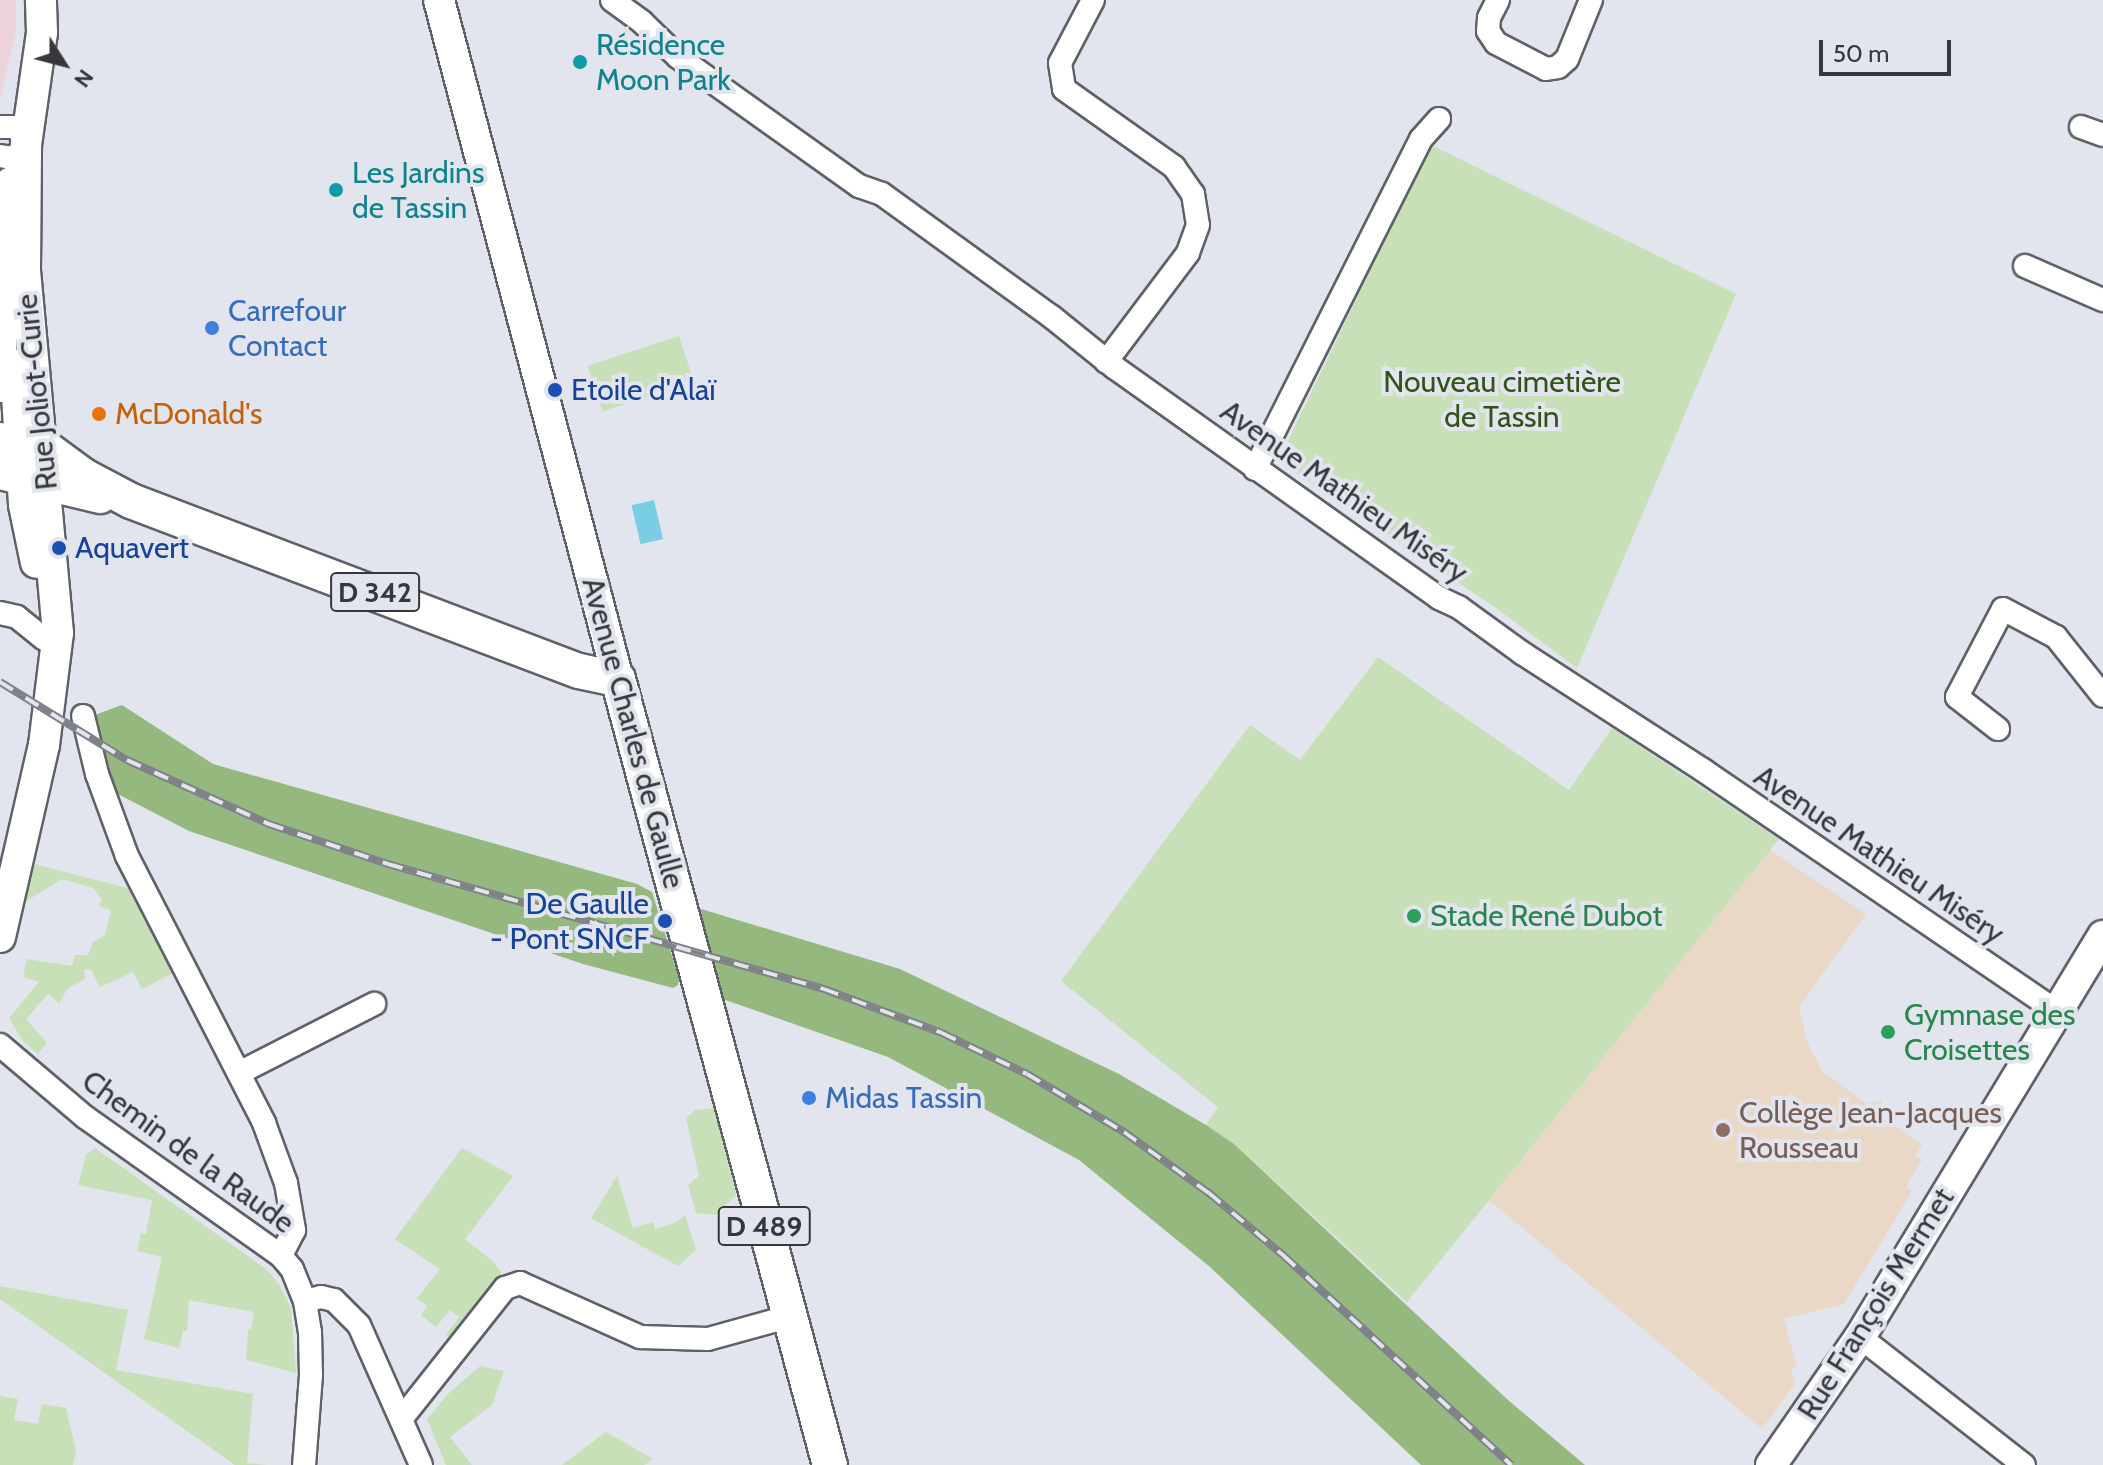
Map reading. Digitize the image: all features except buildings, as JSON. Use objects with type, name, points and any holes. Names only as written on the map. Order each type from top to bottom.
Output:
[{"type":"main road","name":"Rue Joliot-Curie","points":[[0,244],[3,197],[30,0]]},
{"type":"main road","name":"Rue Joliot-Curie","points":[[34,782],[34,733],[45,607],[19,459],[10,264],[11,149],[42,32],[41,0]]},
{"type":"main road","name":"Avenue Charles de Gaulle","points":[[439,0],[788,1317],[830,1465]]},
{"type":"main road","name":"Rue Joliot-Curie","points":[[0,937],[44,745],[58,633],[19,459],[25,268],[11,149]]},
{"type":"main road","name":"Rue Joliot-Curie","points":[[0,257],[0,394]]},
{"type":"main road","name":"D 342","points":[[19,459],[84,476],[131,501],[579,671],[618,679]]},
{"type":"main road","name":"Rue François Mermet","points":[[1771,1465],[1860,1337],[2103,936]]},
{"type":"street","name":"Avenue Mathieu Miséry","points":[[612,0],[642,22],[678,57],[859,186],[882,194],[1052,317],[1106,362],[1439,598],[1460,608],[1522,653],[1651,735],[2058,1012]]},
{"type":"street","points":[[1093,0],[1060,63],[1064,89],[1174,167],[1193,194],[1198,225],[1188,253],[1106,362]]},
{"type":"street","points":[[1498,0],[1489,18],[1488,31],[1496,43],[1546,69],[1558,67],[1567,59],[1591,0]]},
{"type":"street","points":[[1255,469],[1421,139],[1439,119]]},
{"type":"street","points":[[2081,127],[2103,135]]},
{"type":"street","points":[[2025,266],[2103,300]]},
{"type":"street","points":[[1998,729],[1957,697],[2003,609],[2056,637],[2103,696]]},
{"type":"street","points":[[0,613],[17,617],[44,639]]},
{"type":"street","points":[[83,716],[97,774],[127,856],[264,1123],[286,1183],[294,1230],[281,1256]]},
{"type":"street","points":[[239,1073],[374,1004]]},
{"type":"street","name":"Chemin de la Raude","points":[[0,1045],[85,1117],[281,1256],[292,1269],[305,1301],[310,1332],[311,1375],[304,1465]]},
{"type":"street","points":[[402,1418],[505,1288],[520,1283],[640,1337],[708,1339],[788,1317]]},
{"type":"street","points":[[305,1301],[321,1297],[334,1300],[352,1316],[373,1350],[421,1465]]},
{"type":"street","points":[[1860,1337],[2024,1465]]},
{"type":"shaded area","points":[[0,0],[16,0],[16,33],[0,99]]},
{"type":"shaded area","name":"Collège Jean-Jacques Rousseau","points":[[1770,850],[1866,914],[1799,1007],[1807,1042],[1822,1071],[1867,1104],[1881,1101],[1885,1118],[1922,1145],[1915,1156],[1922,1160],[1906,1187],[1912,1191],[1844,1304],[1784,1319],[1797,1367],[1791,1369],[1795,1384],[1762,1429],[1489,1200]]},
{"type":"green space","name":"Nouveau cimetière de Tassin","points":[[1431,145],[1736,294],[1577,668],[1493,606],[1278,461]]},
{"type":"green space","points":[[679,336],[694,382],[603,411],[588,366]]},
{"type":"green space","name":"Stade René Dubot","points":[[1378,657],[1569,790],[1612,728],[1779,839],[1407,1302],[1234,1144],[1206,1125],[1218,1107],[1061,981],[1250,725],[1300,760]]},
{"type":"green space","points":[[122,705],[213,764],[637,884],[652,892],[679,978],[678,985],[673,988],[583,964],[189,831],[114,792],[89,717]]},
{"type":"green space","points":[[34,864],[131,889],[177,971],[142,989],[133,972],[100,987],[91,970],[84,969],[85,979],[68,988],[59,1003],[48,994],[26,1019],[47,1043],[38,1054],[22,1040],[9,1018],[39,982],[23,977],[27,959],[72,966],[75,955],[88,955],[93,942],[105,935],[111,910],[99,906],[102,899],[93,888],[62,879],[25,902]]},
{"type":"green space","points":[[698,908],[900,969],[1119,1074],[1206,1125],[1234,1144],[1508,1400],[1585,1465],[1421,1465],[1210,1267],[1079,1160],[888,1057],[717,997]]},
{"type":"green space","points":[[714,1108],[736,1195],[716,1215],[696,1213],[688,1185],[699,1176],[686,1118],[695,1110]]},
{"type":"green space","points":[[95,1148],[266,1269],[279,1284],[291,1308],[296,1373],[246,1360],[248,1329],[251,1329],[254,1312],[189,1300],[187,1331],[183,1331],[179,1348],[144,1339],[162,1257],[137,1251],[141,1233],[146,1234],[152,1200],[78,1185],[86,1155]]},
{"type":"green space","points":[[462,1148],[513,1176],[465,1239],[494,1262],[503,1276],[452,1339],[446,1334],[459,1317],[450,1310],[436,1327],[421,1315],[427,1306],[417,1298],[440,1269],[395,1239]]},
{"type":"green space","points":[[617,1176],[633,1228],[653,1222],[655,1229],[675,1223],[685,1215],[696,1250],[678,1266],[591,1218]]},
{"type":"green space","points":[[0,1286],[128,1310],[116,1370],[253,1394],[247,1463],[267,1465],[235,1465],[0,1299]]},
{"type":"green space","points":[[480,1366],[504,1371],[492,1405],[450,1437],[472,1465],[446,1465],[427,1419],[448,1394]]},
{"type":"green space","points":[[0,1396],[18,1399],[14,1420],[38,1424],[42,1404],[66,1408],[76,1451],[73,1465],[0,1465]]},
{"type":"green space","points":[[606,1432],[653,1459],[644,1465],[562,1465]]},
{"type":"water","points":[[654,500],[663,539],[641,544],[632,505]]},
{"type":"railway","points":[[0,682],[127,760],[269,824],[388,864],[824,989],[942,1033],[1027,1074],[1124,1132],[1209,1193],[1284,1256],[1511,1465]]},
{"type":"place","name":"Résidence Moon Park","points":[[580,62]]},
{"type":"place","name":"Les Jardins de Tassin","points":[[336,190]]},
{"type":"place","name":"Carrefour Contact","points":[[212,328]]},
{"type":"place","name":"Etoile d'Alaï","points":[[555,390]]},
{"type":"place","name":"McDonald's","points":[[99,414]]},
{"type":"place","name":"Aquavert","points":[[59,548]]},
{"type":"place","name":"Stade René Dubot","points":[[1414,916]]},
{"type":"place","name":"De Gaulle - Pont SNCF","points":[[665,921]]},
{"type":"place","name":"Gymnase des Croisettes","points":[[1888,1032]]},
{"type":"place","name":"Midas Tassin","points":[[809,1098]]},
{"type":"place","name":"Collège Jean-Jacques Rousseau","points":[[1723,1130]]}]
